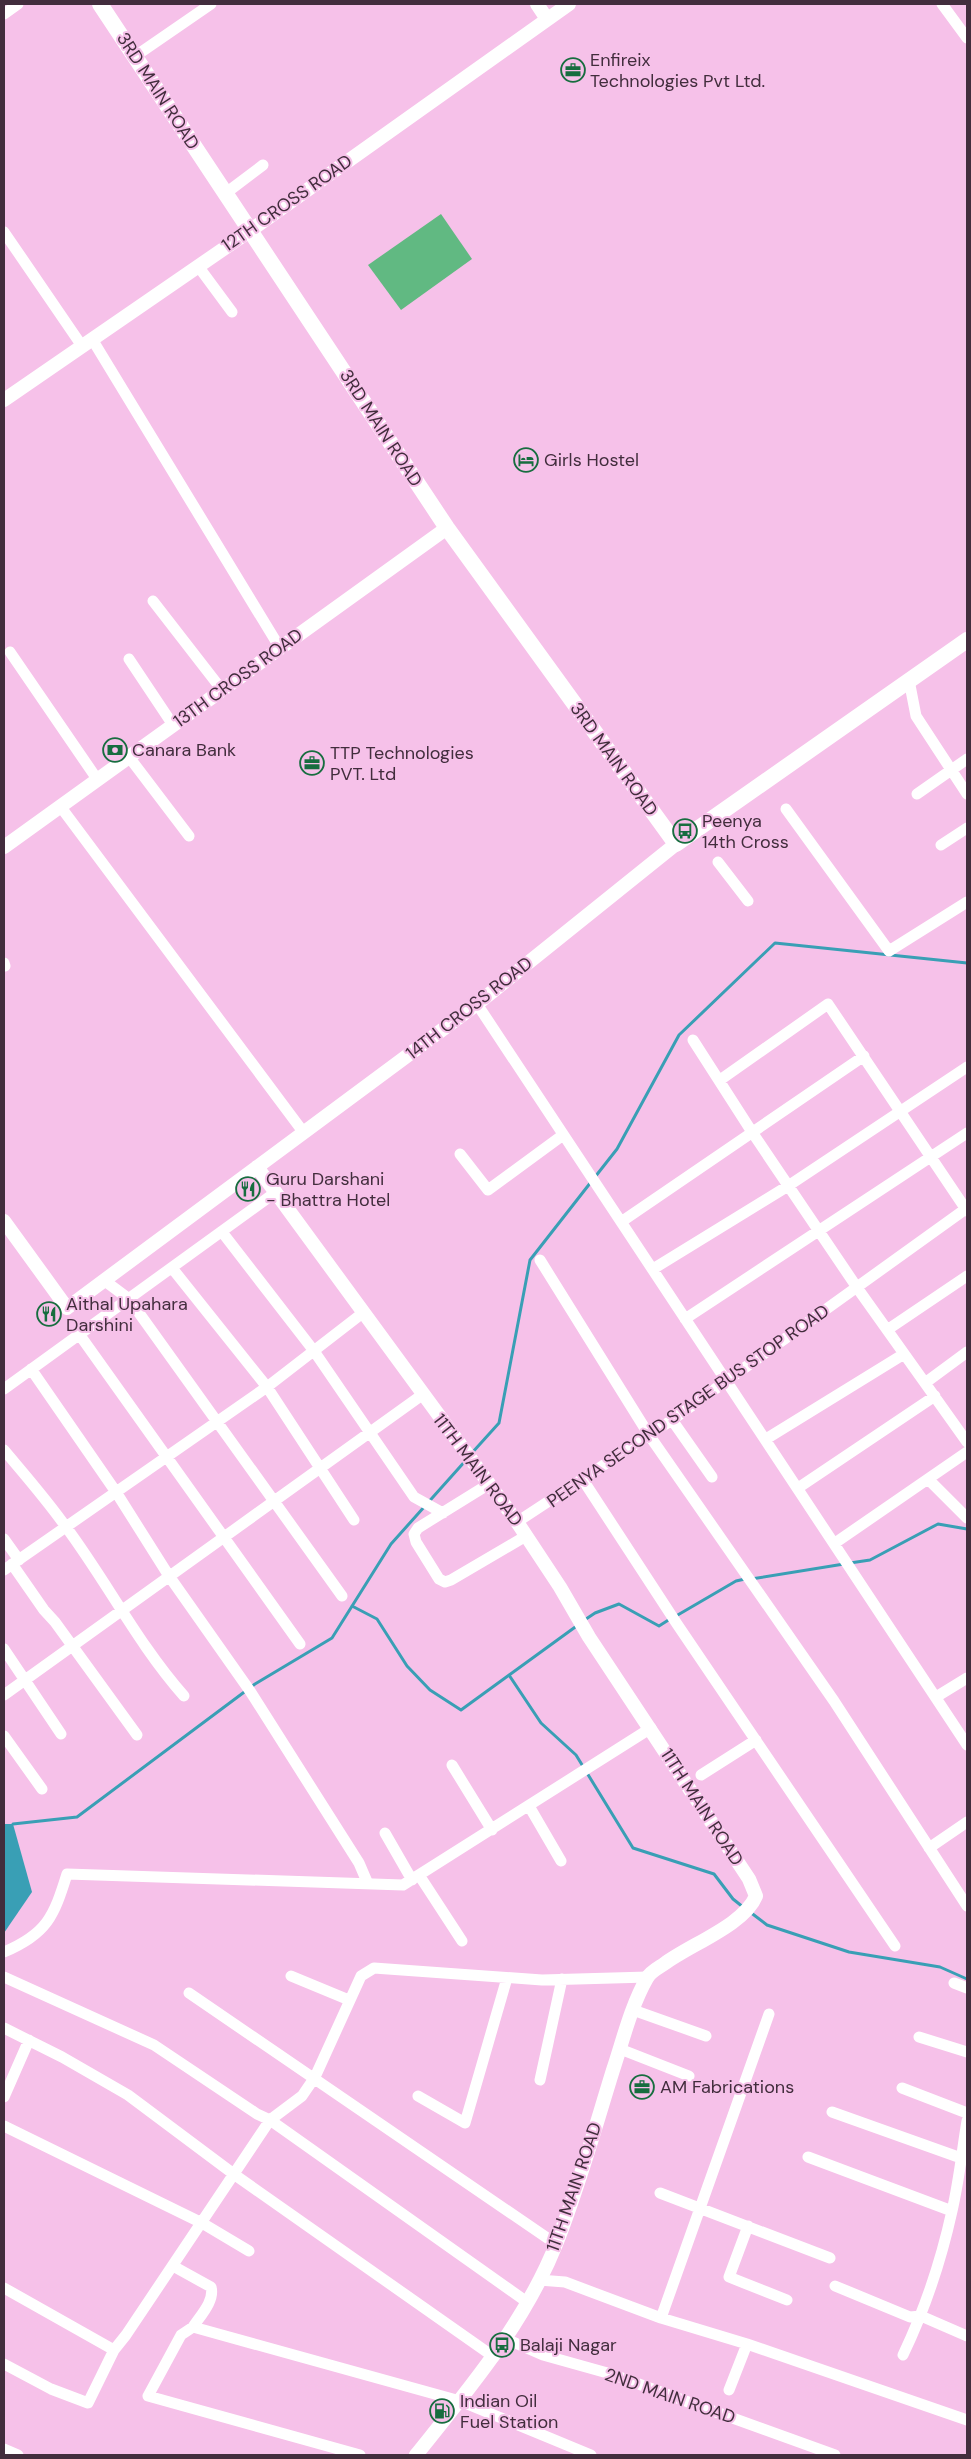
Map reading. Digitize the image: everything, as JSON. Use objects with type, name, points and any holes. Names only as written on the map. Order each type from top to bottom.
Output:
[{"type":"main road","name":"3RD MAIN ROAD","points":[[100,4],[447,528],[676,844]]},
{"type":"main road","points":[[676,844],[967,640]]},
{"type":"street","points":[[4,14],[18,4]]},
{"type":"street","points":[[134,57],[210,4]]},
{"type":"street","points":[[537,4],[547,19]]},
{"type":"street","name":"12TH CROSS ROAD","points":[[4,400],[251,230],[569,4]]},
{"type":"street","points":[[942,4],[967,38]]},
{"type":"street","points":[[226,193],[263,165]]},
{"type":"street","points":[[4,232],[87,343],[280,648]]},
{"type":"street","points":[[198,266],[232,312]]},
{"type":"street","name":"13TH CROSS ROAD","points":[[4,847],[447,528]]},
{"type":"street","points":[[153,602],[222,690]]},
{"type":"street","points":[[10,652],[97,780]]},
{"type":"street","points":[[130,659],[174,725]]},
{"type":"street","points":[[909,680],[916,716],[967,794]]},
{"type":"street","points":[[128,757],[189,836]]},
{"type":"street","points":[[917,794],[967,759]]},
{"type":"street","points":[[60,806],[304,1133]]},
{"type":"street","points":[[786,809],[889,951],[967,902]]},
{"type":"street","points":[[941,845],[967,828]]},
{"type":"street","name":"14TH CROSS ROAD","points":[[257,1167],[477,1004],[676,844]]},
{"type":"street","points":[[718,862],[748,901]]},
{"type":"street","points":[[477,1004],[835,1542],[967,1745]]},
{"type":"street","points":[[720,1080],[828,1004],[967,1210]]},
{"type":"street","points":[[693,1040],[818,1231],[967,1442]]},
{"type":"street","points":[[621,1222],[864,1056]]},
{"type":"street","points":[[652,1269],[788,1186],[967,1067]]},
{"type":"street","points":[[685,1318],[967,1134]]},
{"type":"street","points":[[460,1154],[488,1190],[563,1135]]},
{"type":"street","points":[[4,1221],[67,1308],[257,1167]]},
{"type":"street","name":"11TH MAIN ROAD","points":[[257,1167],[364,1312],[422,1395],[517,1522],[749,1879],[756,1896],[748,1910],[739,1919],[682,1951],[648,1977],[620,2049],[556,2244],[539,2280],[494,2357],[416,2455]]},
{"type":"street","points":[[4,1389],[276,1192]]},
{"type":"street","name":"PEENYA SECOND STAGE BUS STOP ROAD","points":[[517,1522],[672,1420],[967,1210]]},
{"type":"street","points":[[222,1232],[314,1352],[414,1497],[443,1513]]},
{"type":"street","points":[[540,1260],[649,1435],[834,1701],[929,1848],[965,1899]]},
{"type":"street","points":[[172,1268],[267,1387],[354,1520]]},
{"type":"street","points":[[887,1330],[967,1276]]},
{"type":"street","points":[[105,1281],[128,1299],[342,1596]]},
{"type":"street","points":[[12,1565],[267,1387],[364,1312]]},
{"type":"street","points":[[79,1334],[300,1644]]},
{"type":"street","points":[[925,1383],[967,1352]]},
{"type":"street","points":[[766,1439],[904,1354]]},
{"type":"street","points":[[31,1369],[116,1492],[169,1576],[250,1691],[359,1863],[368,1884]]},
{"type":"street","points":[[4,1696],[273,1500],[422,1395]]},
{"type":"street","points":[[798,1488],[935,1396]]},
{"type":"street","points":[[672,1420],[712,1477]]},
{"type":"street","points":[[4,1450],[66,1527],[169,1680],[184,1696]]},
{"type":"street","points":[[835,1542],[967,1452]]},
{"type":"street","points":[[928,1478],[967,1518]]},
{"type":"street","points":[[583,1480],[895,1946]]},
{"type":"street","points":[[489,1484],[418,1528],[414,1534],[416,1542],[439,1579],[445,1582],[451,1580],[526,1536]]},
{"type":"street","points":[[4,1540],[12,1565],[137,1736]]},
{"type":"street","points":[[4,1649],[61,1734]]},
{"type":"street","points":[[936,1697],[967,1678]]},
{"type":"street","points":[[4,1952],[34,1937],[44,1926],[54,1913],[67,1874],[404,1885],[651,1728]]},
{"type":"street","points":[[4,1736],[42,1789]]},
{"type":"street","points":[[701,1775],[756,1740]]},
{"type":"street","points":[[452,1765],[492,1830]]},
{"type":"street","points":[[529,1806],[561,1861]]},
{"type":"street","points":[[929,1848],[967,1822]]},
{"type":"street","points":[[385,1833],[462,1941]]},
{"type":"street","points":[[4,2364],[51,2389],[88,2403],[114,2350],[173,2266],[270,2120],[302,2096],[315,2077],[361,1976],[374,1968],[507,1978],[648,1977]]},
{"type":"street","points":[[291,1976],[350,2000]]},
{"type":"street","points":[[4,1977],[154,2045],[257,2114],[270,2120],[527,2302]]},
{"type":"street","points":[[418,2096],[465,2123],[507,1978]]},
{"type":"street","points":[[540,2080],[562,1979]]},
{"type":"street","points":[[954,1983],[967,1988]]},
{"type":"street","points":[[189,1993],[315,2077],[556,2244]]},
{"type":"street","points":[[634,2010],[706,2036]]},
{"type":"street","points":[[661,2318],[702,2209],[769,2014]]},
{"type":"street","points":[[4,2028],[62,2057],[128,2095],[234,2175],[494,2357]]},
{"type":"street","points":[[919,2037],[967,2052]]},
{"type":"street","points":[[4,2096],[29,2040]]},
{"type":"street","points":[[620,2049],[689,2076]]},
{"type":"street","points":[[902,2088],[967,2113]]},
{"type":"street","points":[[832,2112],[961,2158]]},
{"type":"street","points":[[903,2355],[922,2316],[938,2267],[952,2211],[967,2121]]},
{"type":"street","points":[[4,2126],[202,2223],[249,2251]]},
{"type":"street","points":[[808,2157],[952,2211]]},
{"type":"street","points":[[660,2193],[830,2258]]},
{"type":"street","points":[[748,2226],[728,2277],[787,2300]]},
{"type":"street","points":[[173,2266],[211,2287],[213,2294],[210,2302],[193,2327],[181,2335],[148,2396],[360,2455]]},
{"type":"street","points":[[539,2280],[565,2282],[661,2318],[747,2344],[967,2420]]},
{"type":"street","points":[[835,2286],[910,2318],[922,2316],[967,2336]]},
{"type":"street","points":[[4,2288],[114,2350]]},
{"type":"street","points":[[193,2327],[460,2401],[591,2455]]},
{"type":"street","name":"2ND MAIN ROAD","points":[[506,2339],[543,2354],[611,2374],[835,2455]]},
{"type":"street","points":[[729,2390],[747,2344]]},
{"type":"street","points":[[4,2449],[18,2455]]},
{"type":"green space","points":[[441,214],[472,259],[401,310],[368,265]]},
{"type":"water","points":[[4,1824],[13,1824],[32,1892],[4,1933]]},
{"type":"waterway","points":[[595,1177],[617,1149],[679,1035],[775,943],[967,963]]},
{"type":"waterway","points":[[471,1454],[499,1423],[530,1260],[591,1182]]},
{"type":"waterway","points":[[13,1824],[77,1817],[255,1684],[332,1638],[391,1544],[467,1459]]},
{"type":"waterway","points":[[850,1563],[870,1560],[938,1524],[967,1529]]},
{"type":"waterway","points":[[751,1579],[844,1564]]},
{"type":"waterway","points":[[676,1616],[736,1581],[745,1579]]},
{"type":"waterway","points":[[583,1621],[595,1613],[619,1604],[659,1626],[670,1619]]},
{"type":"waterway","points":[[352,1606],[377,1619],[407,1666],[430,1690],[461,1710],[578,1625]]},
{"type":"waterway","points":[[509,1675],[541,1723],[576,1755],[633,1848],[714,1874],[733,1899],[743,1907]]},
{"type":"waterway","points":[[750,1912],[767,1925],[849,1952],[940,1967],[967,1979]]},
{"type":"place","name":"Enfireix Technologies Pvt Ltd.","points":[[573,70]]},
{"type":"place","name":"Girls Hostel","points":[[526,460]]},
{"type":"place","name":"Canara Bank","points":[[115,750]]},
{"type":"place","name":"TTP Technologies PVT. Ltd","points":[[312,763]]},
{"type":"place","name":"Peenya 14th Cross","points":[[685,831]]},
{"type":"place","name":"Guru Darshani - Bhattra Hotel","points":[[248,1189]]},
{"type":"place","name":"Aithal Upahara Darshini","points":[[49,1314]]},
{"type":"place","name":"AM Fabrications","points":[[642,2087]]},
{"type":"place","name":"Balaji Nagar","points":[[502,2345]]},
{"type":"place","name":"Indian Oil Fuel Station","points":[[442,2411]]}]
